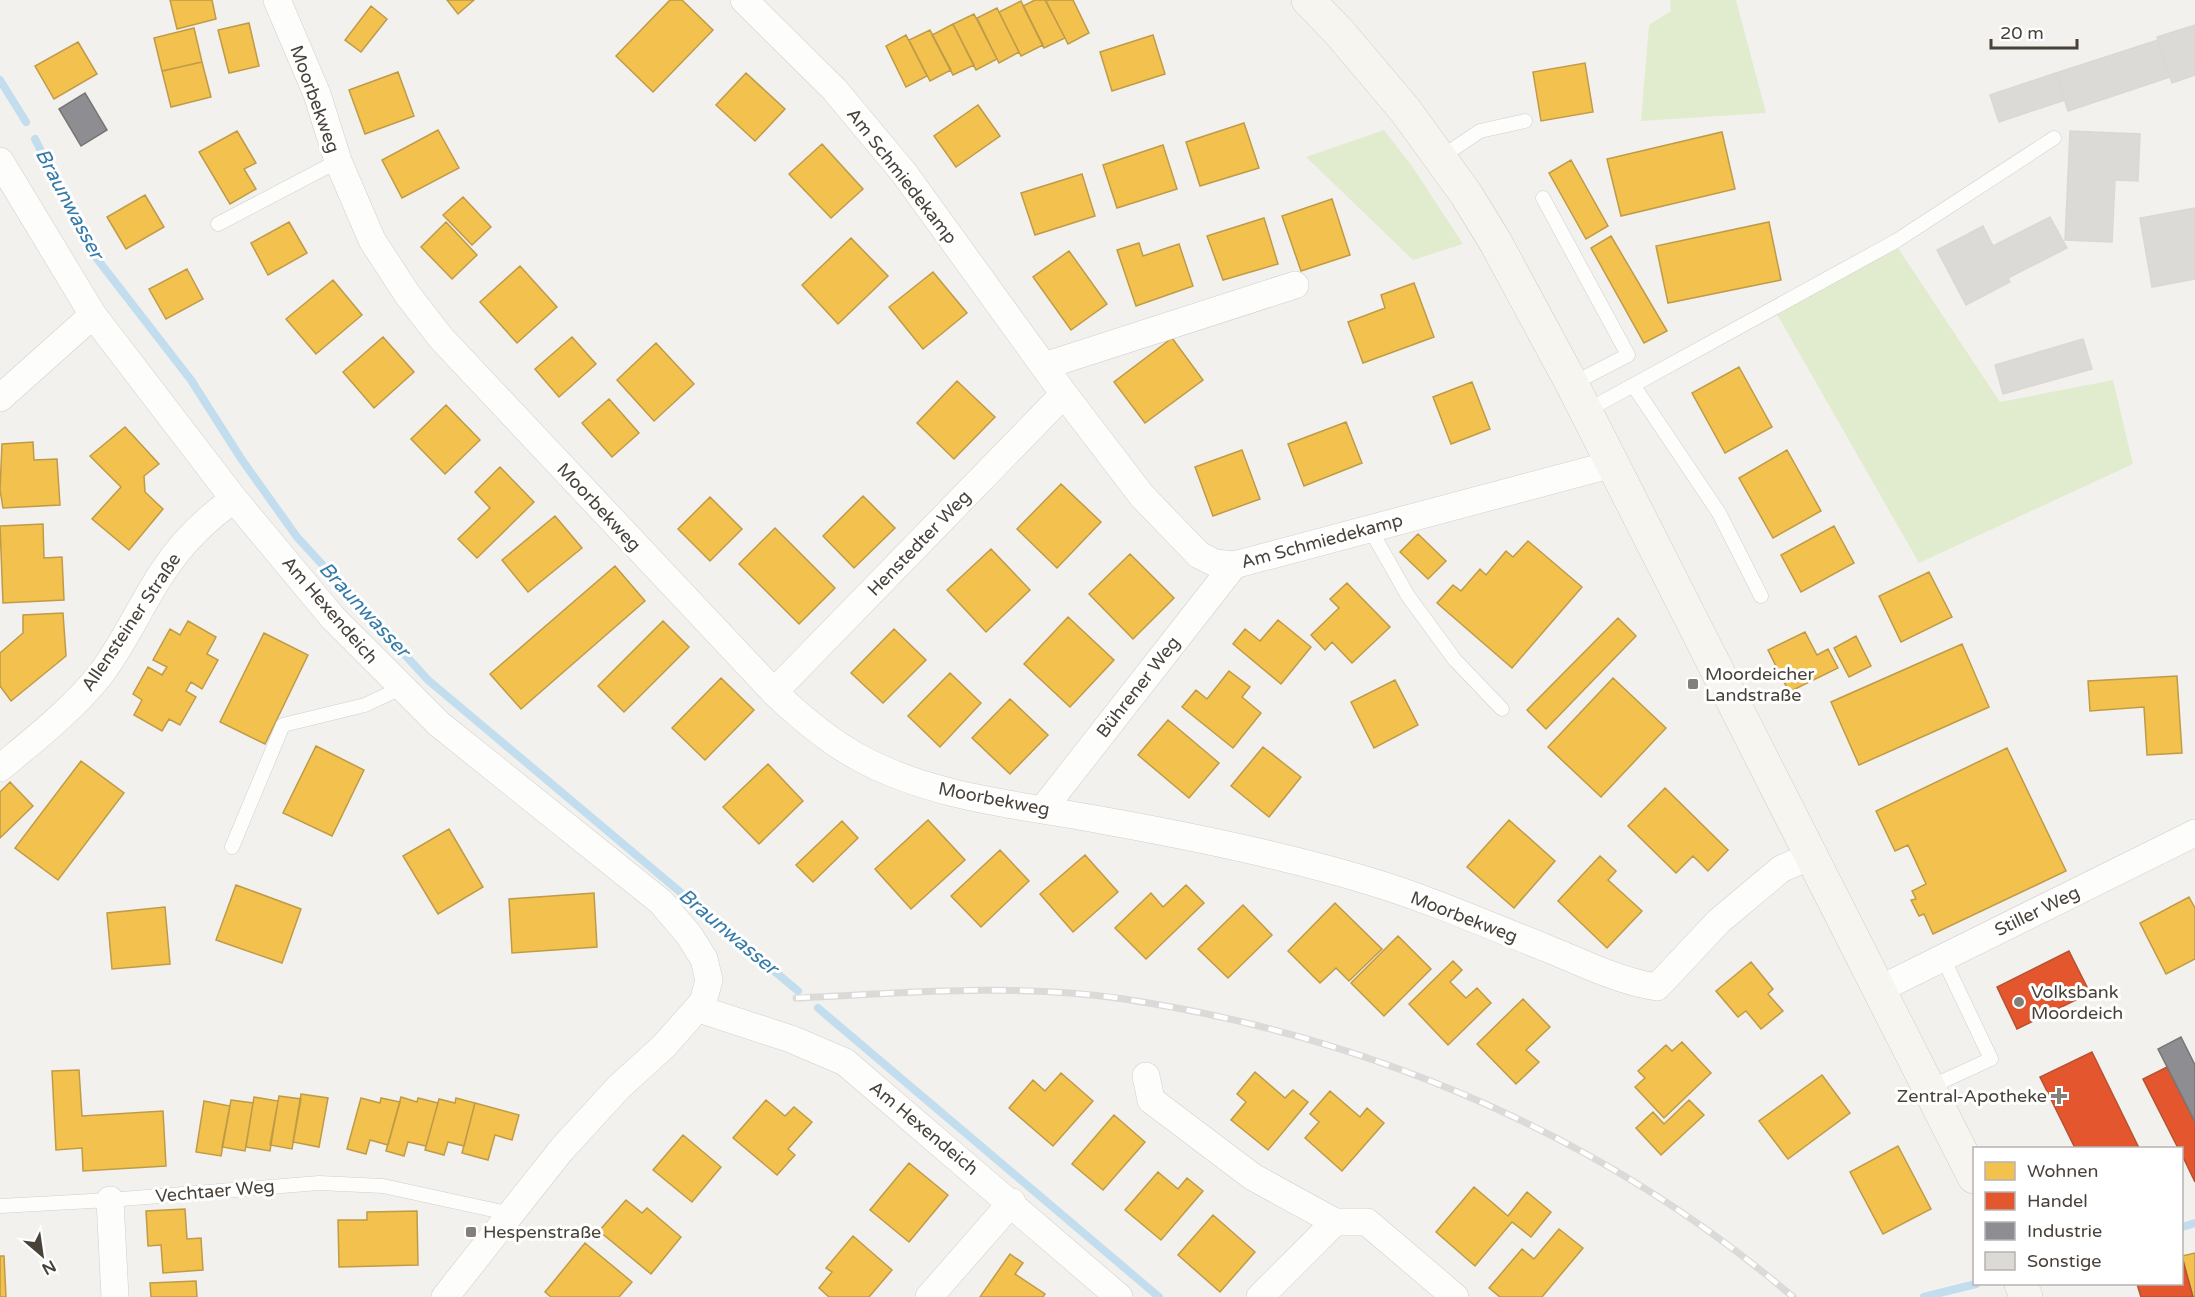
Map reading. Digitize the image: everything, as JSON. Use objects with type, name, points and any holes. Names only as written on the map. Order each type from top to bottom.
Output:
[{"type":"main road","points":[[1308,0],[1365,62],[1440,158],[1496,243],[1579,398],[1813,855],[1973,1176]]},
{"type":"street","name":"Moorbekweg","points":[[277,0],[317,94],[338,161],[372,240],[407,294],[441,338],[774,692],[794,711],[861,759],[906,778],[956,794],[1211,840],[1298,860],[1372,882],[1522,938],[1627,982],[1657,987],[1719,921],[1781,869],[1813,855]]},
{"type":"street","name":"Am Schmiedekamp","points":[[744,0],[834,89],[904,173],[1064,394],[1142,496],[1198,555],[1215,563],[1234,565],[1613,464]]},
{"type":"street","name":"Am Hexendeich","points":[[0,161],[93,315],[234,499],[333,618],[401,688],[475,754],[661,902],[689,935],[704,959],[709,980],[701,1006],[845,1062],[1012,1202],[1119,1297]]},
{"type":"street","points":[[1044,366],[1295,285]]},
{"type":"street","points":[[0,398],[93,315]]},
{"type":"street","name":"Henstedter Weg","points":[[774,692],[1064,394]]},
{"type":"street","name":"Allensteiner Straße","points":[[0,768],[88,689],[101,673],[164,570],[184,543],[207,518],[234,499]]},
{"type":"street","name":"Bührener Weg","points":[[1043,809],[1234,565]]},
{"type":"street","name":"Stiller Weg","points":[[1880,989],[2195,833]]},
{"type":"street","points":[[445,1297],[562,1149],[701,1006]]},
{"type":"street","points":[[1146,1076],[1151,1100],[1253,1177],[1335,1222],[1367,1222],[1455,1297]]},
{"type":"street","points":[[110,1200],[115,1297]]},
{"type":"street","points":[[929,1297],[1012,1202]]},
{"type":"street","points":[[1260,1297],[1335,1222]]},
{"type":"lane","points":[[1440,158],[1480,132],[1525,121]]},
{"type":"lane","points":[[1579,398],[1634,385],[1896,241],[2054,138]]},
{"type":"lane","points":[[218,224],[338,161]]},
{"type":"lane","points":[[1543,198],[1628,355],[1579,398]]},
{"type":"lane","points":[[1634,385],[1719,513],[1761,596]]},
{"type":"lane","points":[[1370,529],[1408,596],[1455,660],[1502,709]]},
{"type":"lane","points":[[232,847],[283,725],[365,705],[401,688]]},
{"type":"lane","points":[[1930,1087],[1991,1059],[1943,958]]},
{"type":"lane","name":"Vechtaer Weg","points":[[0,1206],[110,1200],[319,1183],[383,1186],[512,1214]]},
{"type":"green space","points":[[1670,0],[1736,0],[1766,113],[1641,121],[1649,25],[1671,11]]},
{"type":"green space","points":[[1384,130],[1412,166],[1463,244],[1413,260],[1306,157]]},
{"type":"green space","points":[[1894,242],[2000,402],[2113,380],[2133,464],[1919,563],[1774,309]]},
{"type":"building: Wohnen","points":[[170,0],[212,0],[216,19],[177,29]]},
{"type":"building: Wohnen","points":[[447,0],[474,0],[458,14]]},
{"type":"building: Wohnen","points":[[670,0],[682,0],[713,30],[653,92],[616,56]]},
{"type":"building: Wohnen","points":[[1035,0],[1045,0],[1065,38],[1044,48],[1023,6]]},
{"type":"building: Wohnen","points":[[1073,0],[1089,33],[1068,44],[1046,1]]},
{"type":"building: Wohnen","points":[[1021,1],[1043,45],[1021,56],[999,12]]},
{"type":"building: Wohnen","points":[[371,6],[387,19],[361,52],[345,40]]},
{"type":"building: Wohnen","points":[[997,8],[1019,52],[999,63],[977,18]]},
{"type":"building: Wohnen","points":[[974,14],[997,59],[976,70],[953,24]]},
{"type":"building: Wohnen","points":[[249,23],[259,66],[229,73],[218,30]]},
{"type":"building: Wohnen","points":[[953,24],[974,65],[953,75],[932,35]]},
{"type":"building: Wohnen","points":[[194,28],[202,62],[162,71],[154,38]]},
{"type":"building: Wohnen","points":[[930,30],[951,70],[930,81],[909,40]]},
{"type":"building: Wohnen","points":[[906,35],[927,76],[906,87],[886,46]]},
{"type":"building: Wohnen","points":[[1153,35],[1165,74],[1112,91],[1100,52]]},
{"type":"building: Wohnen","points":[[78,42],[97,74],[54,99],[35,66]]},
{"type":"building: Wohnen","points":[[202,62],[211,97],[171,107],[162,71]]},
{"type":"building: Wohnen","points":[[1585,63],[1593,112],[1541,121],[1533,72]]},
{"type":"building: Wohnen","points":[[398,72],[414,116],[365,134],[349,90]]},
{"type":"building: Wohnen","points":[[746,73],[785,109],[755,141],[716,105]]},
{"type":"building: Wohnen","points":[[978,105],[1000,136],[956,167],[934,136]]},
{"type":"building: Wohnen","points":[[1244,123],[1259,168],[1200,186],[1186,142]]},
{"type":"building: Wohnen","points":[[438,130],[459,168],[402,198],[382,160]]},
{"type":"building: Wohnen","points":[[237,131],[256,163],[244,169],[256,189],[230,204],[199,152]]},
{"type":"building: Wohnen","points":[[1722,132],[1735,189],[1621,216],[1607,159]]},
{"type":"building: Wohnen","points":[[822,144],[863,189],[831,218],[789,174]]},
{"type":"building: Wohnen","points":[[1163,145],[1177,189],[1117,208],[1103,165]]},
{"type":"building: Wohnen","points":[[1571,160],[1608,226],[1586,239],[1549,173]]},
{"type":"building: Wohnen","points":[[1082,174],[1095,216],[1035,235],[1021,193]]},
{"type":"building: Wohnen","points":[[145,195],[164,227],[126,249],[107,217]]},
{"type":"building: Wohnen","points":[[463,197],[491,227],[472,245],[443,215]]},
{"type":"building: Wohnen","points":[[1332,199],[1350,255],[1301,271],[1282,216]]},
{"type":"building: Wohnen","points":[[1264,218],[1278,264],[1223,280],[1207,236]]},
{"type":"building: Wohnen","points":[[289,222],[307,253],[268,275],[251,243]]},
{"type":"building: Wohnen","points":[[446,222],[477,255],[452,279],[421,247]]},
{"type":"building: Wohnen","points":[[1769,222],[1781,280],[1668,303],[1656,246]]},
{"type":"building: Wohnen","points":[[1611,236],[1667,331],[1644,343],[1591,248]]},
{"type":"building: Wohnen","points":[[851,238],[888,276],[838,324],[802,285]]},
{"type":"building: Wohnen","points":[[1139,243],[1143,256],[1179,244],[1193,286],[1136,306],[1117,250]]},
{"type":"building: Wohnen","points":[[1069,251],[1107,304],[1071,330],[1033,277]]},
{"type":"building: Wohnen","points":[[520,266],[557,307],[517,343],[480,302]]},
{"type":"building: Wohnen","points":[[187,269],[203,299],[166,319],[149,289]]},
{"type":"building: Wohnen","points":[[933,272],[967,313],[923,349],[889,307]]},
{"type":"building: Wohnen","points":[[333,280],[362,315],[316,354],[286,319]]},
{"type":"building: Wohnen","points":[[1414,283],[1434,337],[1363,363],[1348,322],[1385,308],[1381,295]]},
{"type":"building: Wohnen","points":[[383,337],[414,372],[374,408],[343,372]]},
{"type":"building: Wohnen","points":[[572,337],[596,364],[559,397],[535,369]]},
{"type":"building: Wohnen","points":[[1172,338],[1203,380],[1145,423],[1114,382]]},
{"type":"building: Wohnen","points":[[656,343],[694,384],[654,421],[617,380]]},
{"type":"building: Wohnen","points":[[1739,367],[1772,427],[1725,453],[1692,393]]},
{"type":"building: Wohnen","points":[[957,381],[995,417],[954,459],[917,423]]},
{"type":"building: Wohnen","points":[[1472,382],[1490,429],[1451,444],[1433,397]]},
{"type":"building: Wohnen","points":[[609,399],[639,433],[612,457],[582,423]]},
{"type":"building: Wohnen","points":[[446,405],[480,440],[445,474],[411,439]]},
{"type":"building: Wohnen","points":[[1346,422],[1362,463],[1304,486],[1288,444]]},
{"type":"building: Wohnen","points":[[125,427],[159,464],[144,476],[145,492],[163,509],[129,550],[92,519],[121,487],[90,456]]},
{"type":"building: Wohnen","points":[[33,442],[34,460],[57,459],[60,505],[3,508],[0,490],[2,444]]},
{"type":"building: Wohnen","points":[[1242,450],[1260,499],[1213,516],[1195,467]]},
{"type":"building: Wohnen","points":[[1787,450],[1821,511],[1773,538],[1739,478]]},
{"type":"building: Wohnen","points":[[500,467],[534,502],[477,558],[458,539],[490,508],[475,492]]},
{"type":"building: Wohnen","points":[[1061,484],[1101,522],[1057,568],[1017,529]]},
{"type":"building: Wohnen","points":[[863,496],[895,528],[854,568],[823,536]]},
{"type":"building: Wohnen","points":[[710,497],[742,529],[710,561],[678,529]]},
{"type":"building: Wohnen","points":[[555,516],[582,548],[528,592],[502,560]]},
{"type":"building: Wohnen","points":[[43,524],[44,558],[62,557],[64,600],[3,603],[0,526]]},
{"type":"building: Wohnen","points":[[1834,526],[1854,563],[1801,592],[1781,555]]},
{"type":"building: Wohnen","points":[[775,528],[835,588],[799,624],[739,564]]},
{"type":"building: Wohnen","points":[[1418,534],[1446,561],[1428,579],[1400,552]]},
{"type":"building: Wohnen","points":[[1528,541],[1582,587],[1512,668],[1437,603],[1453,585],[1461,591],[1480,569],[1486,575],[1506,551],[1513,557]]},
{"type":"building: Wohnen","points":[[991,549],[1030,590],[986,632],[947,590]]},
{"type":"building: Wohnen","points":[[1130,554],[1174,598],[1133,639],[1089,594]]},
{"type":"building: Wohnen","points":[[615,566],[645,601],[521,709],[490,674]]},
{"type":"building: Wohnen","points":[[1929,572],[1952,617],[1901,642],[1879,596]]},
{"type":"building: Wohnen","points":[[1347,583],[1390,627],[1352,663],[1332,642],[1325,650],[1311,635],[1339,608],[1330,599]]},
{"type":"building: Wohnen","points":[[63,613],[66,656],[11,701],[0,686],[0,653],[23,633],[23,615]]},
{"type":"building: Wohnen","points":[[1068,617],[1114,660],[1070,707],[1024,664]]},
{"type":"building: Wohnen","points":[[1618,618],[1636,636],[1546,729],[1527,710]]},
{"type":"building: Wohnen","points":[[1278,620],[1311,647],[1281,684],[1233,644],[1245,629],[1260,641]]},
{"type":"building: Wohnen","points":[[188,621],[216,637],[207,654],[218,660],[202,689],[191,682],[186,691],[196,697],[180,725],[169,719],[162,731],[134,715],[142,700],[133,694],[148,667],[162,675],[167,667],[153,660],[170,629],[180,635]]},
{"type":"building: Wohnen","points":[[663,621],[689,647],[624,712],[598,686]]},
{"type":"building: Wohnen","points":[[894,629],[926,660],[883,703],[851,673]]},
{"type":"building: Wohnen","points":[[1805,632],[1817,655],[1828,649],[1838,668],[1789,692],[1768,650]]},
{"type":"building: Wohnen","points":[[264,633],[308,655],[265,744],[220,722]]},
{"type":"building: Wohnen","points":[[1856,636],[1871,666],[1849,677],[1834,648]]},
{"type":"building: Wohnen","points":[[1962,644],[1989,707],[1859,765],[1831,702]]},
{"type":"building: Wohnen","points":[[1229,671],[1250,687],[1242,697],[1261,713],[1233,748],[1182,707],[1196,690],[1207,699]]},
{"type":"building: Wohnen","points":[[950,673],[981,703],[940,747],[908,716]]},
{"type":"building: Wohnen","points":[[2177,676],[2182,753],[2147,755],[2144,707],[2090,711],[2088,681]]},
{"type":"building: Wohnen","points":[[721,678],[754,710],[705,760],[672,728]]},
{"type":"building: Wohnen","points":[[1613,678],[1666,728],[1601,797],[1548,747]]},
{"type":"building: Wohnen","points":[[1395,680],[1418,725],[1374,748],[1351,702]]},
{"type":"building: Wohnen","points":[[1010,699],[1048,735],[1010,774],[972,738]]},
{"type":"building: Wohnen","points":[[1168,720],[1219,763],[1189,798],[1138,755]]},
{"type":"building: Wohnen","points":[[316,746],[364,770],[332,836],[283,813]]},
{"type":"building: Wohnen","points":[[1263,747],[1301,777],[1269,817],[1231,786]]},
{"type":"building: Wohnen","points":[[2007,748],[2066,871],[1933,934],[1924,914],[1919,916],[1911,900],[1916,899],[1912,891],[1926,884],[1908,845],[1895,851],[1876,811]]},
{"type":"building: Wohnen","points":[[81,761],[124,793],[58,880],[15,848]]},
{"type":"building: Wohnen","points":[[768,764],[803,801],[759,844],[723,807]]},
{"type":"building: Wohnen","points":[[10,782],[33,806],[0,838],[0,792]]},
{"type":"building: Wohnen","points":[[1665,788],[1728,850],[1708,871],[1693,856],[1676,873],[1628,826]]},
{"type":"building: Wohnen","points":[[928,820],[965,860],[911,909],[875,869]]},
{"type":"building: Wohnen","points":[[1509,820],[1555,861],[1514,908],[1467,867]]},
{"type":"building: Wohnen","points":[[842,821],[858,838],[813,882],[796,865]]},
{"type":"building: Wohnen","points":[[449,829],[483,887],[438,914],[403,856]]},
{"type":"building: Wohnen","points":[[1000,850],[1029,881],[981,927],[951,896]]},
{"type":"building: Wohnen","points":[[1085,855],[1118,892],[1073,932],[1040,894]]},
{"type":"building: Wohnen","points":[[1600,856],[1616,871],[1608,880],[1642,911],[1607,948],[1558,901]]},
{"type":"building: Wohnen","points":[[236,885],[301,909],[282,963],[216,940]]},
{"type":"building: Wohnen","points":[[1186,885],[1204,903],[1146,959],[1115,928],[1151,893],[1163,907]]},
{"type":"building: Wohnen","points":[[594,893],[597,947],[512,953],[509,899]]},
{"type":"building: Wohnen","points":[[2189,897],[2195,908],[2195,959],[2166,974],[2140,923]]},
{"type":"building: Wohnen","points":[[1335,903],[1382,949],[1349,981],[1336,968],[1320,983],[1288,951]]},
{"type":"building: Wohnen","points":[[1243,905],[1272,935],[1228,978],[1198,949]]},
{"type":"building: Wohnen","points":[[165,907],[170,964],[112,969],[107,913]]},
{"type":"building: Wohnen","points":[[1398,936],[1431,969],[1384,1016],[1351,983]]},
{"type":"building: Wohnen","points":[[1453,961],[1462,970],[1450,982],[1466,998],[1477,988],[1491,1003],[1448,1045],[1409,1004]]},
{"type":"building: Wohnen","points":[[1751,962],[1773,989],[1768,994],[1783,1011],[1761,1029],[1746,1011],[1738,1017],[1716,991]]},
{"type":"building: Wohnen","points":[[1523,999],[1550,1027],[1526,1050],[1539,1062],[1516,1084],[1477,1044]]},
{"type":"building: Wohnen","points":[[1682,1042],[1711,1073],[1664,1118],[1635,1087],[1645,1078],[1638,1071],[1666,1045],[1672,1051]]},
{"type":"building: Wohnen","points":[[79,1070],[82,1116],[163,1111],[166,1166],[83,1171],[82,1148],[56,1150],[52,1071]]},
{"type":"building: Wohnen","points":[[1255,1072],[1285,1098],[1293,1090],[1308,1102],[1268,1150],[1231,1120],[1246,1102],[1237,1094]]},
{"type":"building: Wohnen","points":[[1061,1073],[1093,1101],[1053,1146],[1009,1108],[1033,1080],[1045,1091]]},
{"type":"building: Wohnen","points":[[1822,1075],[1850,1113],[1788,1159],[1759,1121]]},
{"type":"building: Wohnen","points":[[1330,1091],[1360,1117],[1367,1108],[1384,1123],[1342,1171],[1305,1138],[1319,1122],[1310,1114]]},
{"type":"building: Wohnen","points":[[301,1094],[328,1098],[319,1147],[293,1142]]},
{"type":"building: Wohnen","points":[[279,1096],[301,1099],[292,1149],[270,1145]]},
{"type":"building: Wohnen","points":[[254,1097],[278,1101],[270,1151],[246,1147]]},
{"type":"building: Wohnen","points":[[401,1097],[417,1102],[418,1098],[438,1103],[426,1146],[408,1142],[404,1156],[386,1151]]},
{"type":"building: Wohnen","points":[[361,1098],[380,1103],[381,1098],[400,1102],[388,1145],[370,1140],[366,1154],[347,1149]]},
{"type":"building: Wohnen","points":[[456,1098],[475,1103],[464,1146],[448,1142],[444,1155],[425,1150],[439,1099],[455,1103]]},
{"type":"building: Wohnen","points":[[231,1100],[253,1103],[245,1151],[222,1147]]},
{"type":"building: Wohnen","points":[[766,1100],[785,1116],[794,1107],[812,1122],[788,1149],[795,1155],[777,1175],[733,1138]]},
{"type":"building: Wohnen","points":[[1689,1100],[1704,1115],[1661,1155],[1636,1128],[1653,1112],[1664,1124]]},
{"type":"building: Wohnen","points":[[204,1101],[230,1106],[221,1156],[196,1152]]},
{"type":"building: Wohnen","points":[[475,1103],[519,1115],[512,1140],[495,1135],[488,1160],[462,1153]]},
{"type":"building: Wohnen","points":[[1114,1115],[1145,1142],[1103,1190],[1072,1164]]},
{"type":"building: Wohnen","points":[[683,1135],[721,1167],[692,1202],[653,1170]]},
{"type":"building: Wohnen","points":[[1898,1146],[1931,1209],[1883,1234],[1850,1172]]},
{"type":"building: Wohnen","points":[[909,1163],[948,1195],[909,1242],[870,1210]]},
{"type":"building: Wohnen","points":[[1158,1172],[1178,1189],[1187,1178],[1203,1191],[1161,1240],[1125,1210]]},
{"type":"building: Wohnen","points":[[1474,1187],[1508,1216],[1527,1192],[1551,1212],[1531,1237],[1512,1222],[1475,1266],[1436,1232]]},
{"type":"building: Wohnen","points":[[626,1200],[642,1213],[647,1208],[681,1237],[651,1274],[599,1231]]},
{"type":"building: Wohnen","points":[[185,1209],[187,1239],[201,1238],[203,1270],[163,1273],[161,1245],[148,1246],[146,1211]]},
{"type":"building: Wohnen","points":[[417,1211],[418,1265],[339,1267],[338,1220],[367,1220],[367,1212]]},
{"type":"building: Wohnen","points":[[1213,1215],[1255,1252],[1220,1292],[1178,1255]]},
{"type":"building: Wohnen","points":[[1559,1229],[1583,1248],[1542,1297],[1500,1297],[1489,1288],[1522,1249],[1534,1259]]},
{"type":"building: Wohnen","points":[[853,1236],[892,1270],[869,1297],[829,1297],[819,1288],[832,1272],[826,1268]]},
{"type":"building: Wohnen","points":[[585,1243],[632,1282],[619,1297],[551,1297],[545,1292]]},
{"type":"building: Wohnen","points":[[2195,1253],[2195,1297],[2193,1297],[2183,1256]]},
{"type":"building: Wohnen","points":[[1010,1254],[1023,1263],[1015,1274],[1045,1294],[1043,1297],[980,1297]]},
{"type":"building: Wohnen","points":[[0,1256],[4,1256],[6,1297],[0,1297]]},
{"type":"building: Wohnen","points":[[196,1281],[197,1297],[151,1297],[150,1283]]},
{"type":"building: Handel","points":[[2069,951],[2090,993],[2017,1029],[1997,987]]},
{"type":"building: Handel","points":[[2092,1052],[2139,1147],[2075,1147],[2040,1077]]},
{"type":"building: Handel","points":[[2167,1067],[2195,1122],[2195,1182],[2183,1157],[2183,1147],[2177,1147],[2143,1079]]},
{"type":"building: Handel","points":[[2183,1261],[2193,1297],[2141,1297],[2137,1285],[2183,1285]]},
{"type":"building: Industrie","points":[[85,93],[107,130],[81,146],[59,109]]},
{"type":"building: Industrie","points":[[2181,1037],[2195,1065],[2195,1122],[2158,1049]]},
{"type":"building: Sonstige","points":[[2195,25],[2195,75],[2172,83],[2157,37]]},
{"type":"building: Sonstige","points":[[2158,40],[2170,77],[2068,111],[2056,73]]},
{"type":"building: Sonstige","points":[[2056,73],[2065,100],[1999,122],[1990,95]]},
{"type":"building: Sonstige","points":[[2070,131],[2140,134],[2138,181],[2115,180],[2112,242],[2065,240]]},
{"type":"building: Sonstige","points":[[2195,208],[2195,279],[2152,287],[2140,218]]},
{"type":"building: Sonstige","points":[[2050,217],[2067,248],[2008,278],[2010,282],[1966,305],[1937,250],[1983,226],[1993,246]]},
{"type":"building: Sonstige","points":[[2083,339],[2092,369],[2003,394],[1995,365]]},
{"type":"waterway","name":"Braunwasser","points":[[0,80],[26,122]]},
{"type":"waterway","name":"Braunwasser","points":[[35,139],[91,251],[191,380],[242,460],[297,537],[428,680],[798,991]]},
{"type":"waterway","name":"Braunwasser","points":[[818,1008],[1159,1297]]},
{"type":"waterway","name":"Braunwasser","points":[[2183,1227],[2195,1223]]},
{"type":"waterway","name":"Braunwasser","points":[[1924,1297],[1973,1285]]},
{"type":"railway","points":[[796,998],[1001,990],[1083,994],[1124,999],[1215,1016],[1305,1039],[1394,1067],[1480,1102],[1563,1142],[1644,1188],[1720,1239],[1793,1297]]},
{"type":"place","name":"Moordeicher Landstraße","points":[[1693,684]]},
{"type":"place","name":"Volksbank Moordeich","points":[[2019,1002]]},
{"type":"place","name":"Zentral-Apotheke","points":[[2059,1096]]},
{"type":"place","name":"Hespenstraße","points":[[471,1232]]}]
